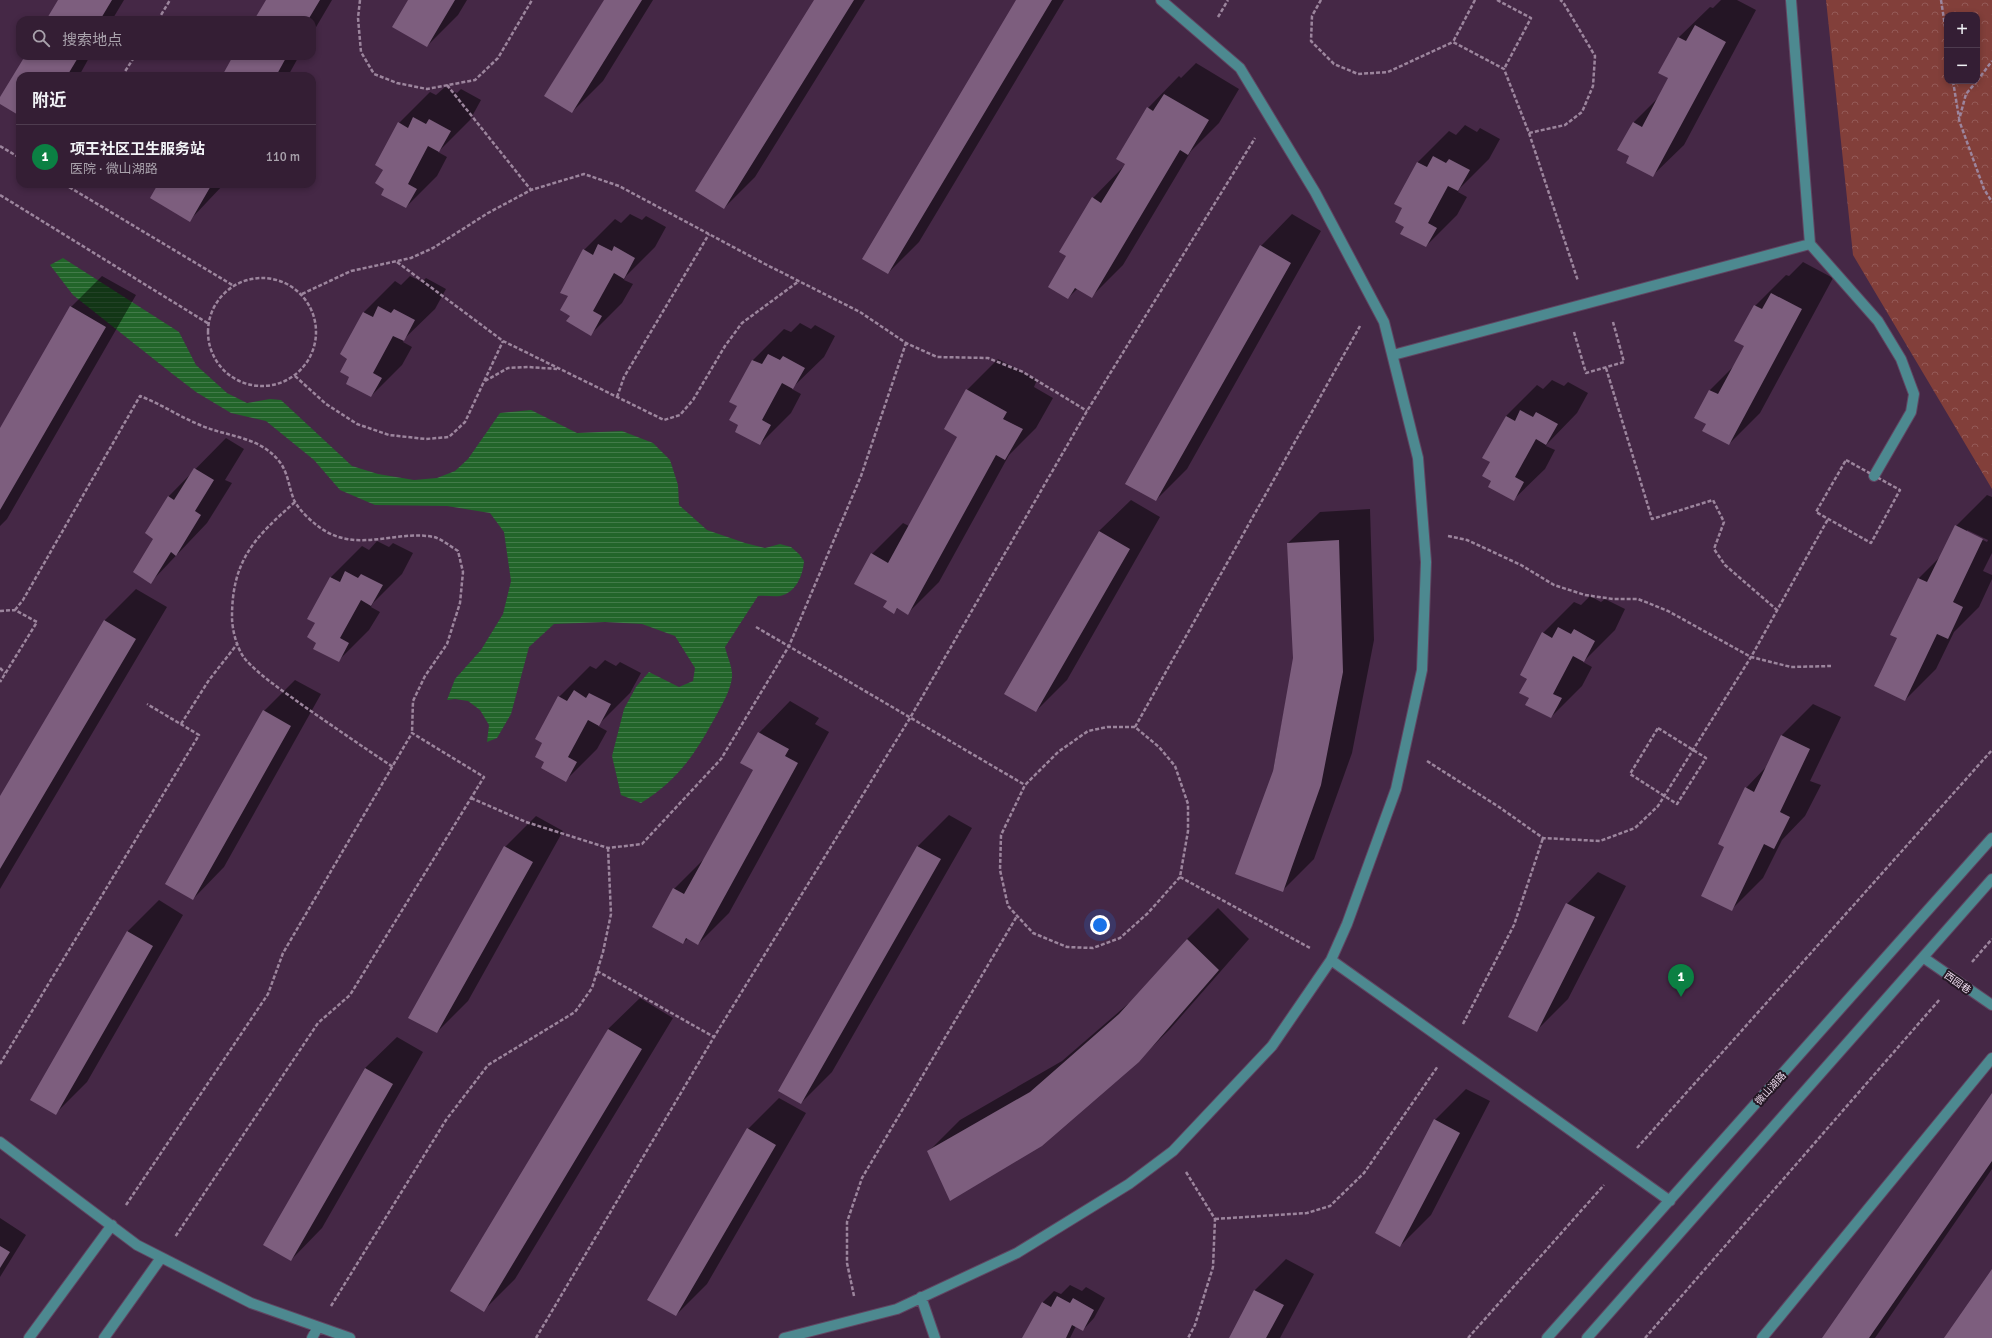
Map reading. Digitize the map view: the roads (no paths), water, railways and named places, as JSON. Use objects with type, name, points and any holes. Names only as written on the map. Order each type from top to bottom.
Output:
[{"type":"street","points":[[784,1338],[896,1309],[1017,1253],[1129,1184],[1173,1151],[1272,1046],[1332,960],[1347,924],[1396,789],[1422,670],[1426,562],[1418,458],[1384,322],[1315,192],[1240,68],[1161,0]]},
{"type":"street","points":[[1791,0],[1810,244],[1878,321],[1901,359],[1914,394],[1911,412],[1874,476]]},
{"type":"street","points":[[1393,355],[1810,244]]},
{"type":"street","name":"微山湖路","points":[[1547,1338],[1992,838]]},
{"type":"street","points":[[1587,1338],[1924,958],[1992,879]]},
{"type":"street","name":"西园巷","points":[[1924,958],[1992,1005]]},
{"type":"street","points":[[1332,960],[1622,1165],[1670,1201]]},
{"type":"street","points":[[1762,1338],[1992,1058]]},
{"type":"street","points":[[0,1142],[138,1245],[161,1258],[251,1304],[350,1338]]},
{"type":"street","points":[[29,1338],[112,1225]]},
{"type":"street","points":[[104,1338],[161,1258]]},
{"type":"street","points":[[921,1297],[936,1338]]},
{"type":"street","points":[[312,1338],[318,1327]]},
{"type":"place","name":"项王社区卫生服务站","points":[[1681,997]]}]
